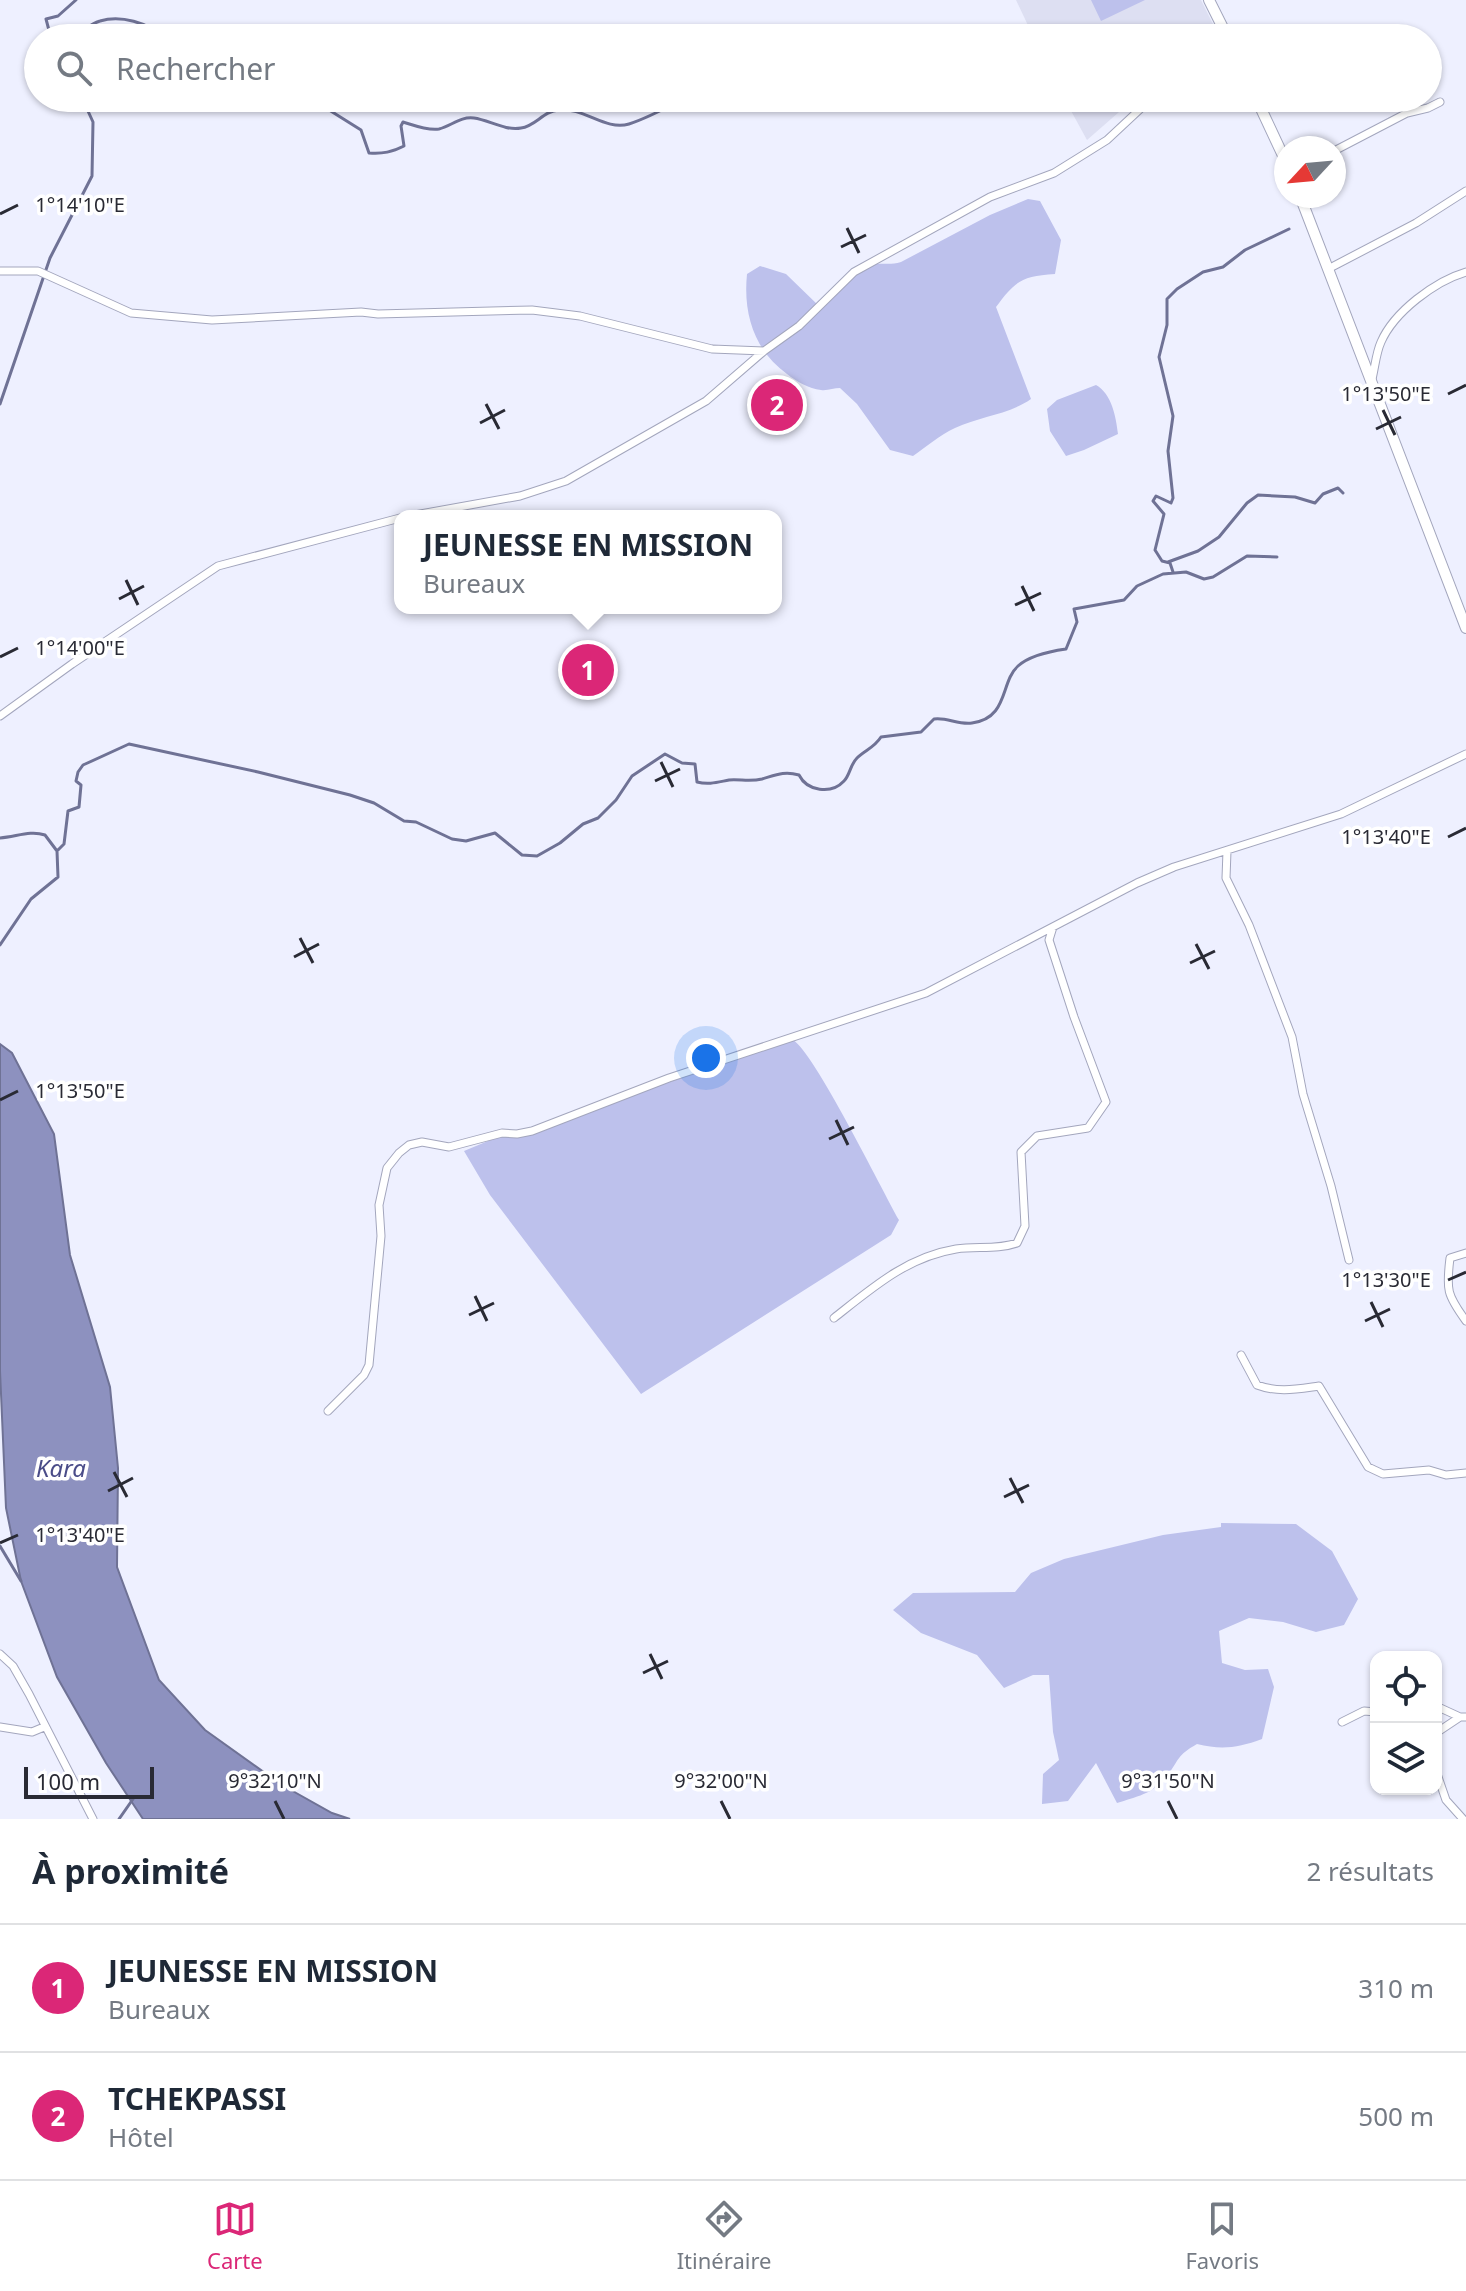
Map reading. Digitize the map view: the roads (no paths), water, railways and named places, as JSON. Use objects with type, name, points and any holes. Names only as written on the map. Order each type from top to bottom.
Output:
[{"type":"main road","points":[[1209,0],[1221,24]]},
{"type":"main road","points":[[1263,112],[1274,136]]},
{"type":"main road","points":[[1305,208],[1466,628]]},
{"type":"street","points":[[442,510],[520,496],[566,481],[706,401],[764,351],[799,326],[854,272],[990,197],[1054,173],[1107,140],[1137,112]]},
{"type":"street","points":[[1346,145],[1410,112]]},
{"type":"street","points":[[1328,269],[1416,223],[1466,191]]},
{"type":"street","points":[[0,271],[38,271],[131,313],[212,320],[361,312],[532,310],[580,316],[712,349],[764,351]]},
{"type":"street","points":[[1372,379],[1381,341],[1400,315],[1436,284],[1466,272]]},
{"type":"street","points":[[0,716],[218,566],[394,520]]},
{"type":"street","points":[[328,1411],[364,1375],[369,1365],[381,1236],[379,1205],[387,1168],[409,1145],[422,1142],[449,1147],[502,1133],[532,1131],[682,1073],[926,993],[1137,883],[1174,867],[1341,814],[1466,754]]},
{"type":"street","points":[[1227,851],[1226,878],[1249,925],[1292,1037],[1303,1094],[1331,1186],[1349,1260]]},
{"type":"street","points":[[834,1318],[895,1271],[927,1255],[959,1249],[1002,1249],[1017,1243],[1025,1226],[1021,1152],[1037,1136],[1088,1128],[1106,1102],[1049,940],[1053,927]]},
{"type":"street","points":[[1466,1253],[1450,1258],[1447,1281],[1450,1298],[1466,1321]]},
{"type":"street","points":[[1241,1355],[1257,1385],[1269,1390],[1319,1386],[1368,1467],[1383,1474],[1429,1470],[1446,1475],[1466,1473]]},
{"type":"street","points":[[0,1654],[13,1666],[93,1819]]},
{"type":"street","points":[[1442,1708],[1463,1717]]},
{"type":"street","points":[[1342,1722],[1364,1711],[1370,1712]]},
{"type":"street","points":[[1442,1729],[1463,1717]]},
{"type":"street","points":[[0,1727],[32,1732],[44,1727]]},
{"type":"street","points":[[1442,1788],[1446,1800],[1463,1819]]},
{"type":"water","name":"Kara","points":[[0,1044],[12,1053],[54,1134],[70,1255],[110,1387],[118,1468],[117,1567],[159,1680],[205,1730],[282,1785],[332,1813],[350,1819],[143,1819],[106,1763],[57,1677],[21,1581],[6,1508],[0,1371]]},
{"type":"waterway","points":[[47,24],[46,19],[58,16],[76,0]]},
{"type":"waterway","points":[[93,24],[108,19],[142,24]]},
{"type":"waterway","points":[[0,404],[50,258],[92,176],[93,122],[88,112]]},
{"type":"waterway","points":[[332,112],[361,130],[369,153],[387,152],[404,146],[403,122],[435,129],[465,118],[474,118],[515,129],[526,127],[550,112]]},
{"type":"waterway","points":[[577,112],[620,125],[657,112]]},
{"type":"waterway","points":[[1173,572],[1170,563],[1162,561],[1155,550],[1164,514],[1153,501],[1156,496],[1171,503],[1173,498],[1168,451],[1173,416],[1159,357],[1167,325],[1167,299],[1203,272],[1223,267],[1245,250],[1289,229]]},
{"type":"waterway","points":[[1168,562],[1198,551],[1219,537],[1247,503],[1258,495],[1295,497],[1315,503],[1323,494],[1338,488],[1343,493]]},
{"type":"waterway","points":[[57,851],[64,844],[68,811],[79,807],[81,785],[76,781],[78,772],[83,765],[129,744],[350,795],[374,803],[404,821],[416,822],[452,839],[466,841],[495,833],[522,855],[537,856],[560,843],[583,824],[598,818],[616,800],[632,776],[665,754],[682,763],[695,764],[697,782],[753,780],[789,773],[799,775],[813,788],[833,788],[844,781],[860,755],[881,737],[921,732],[934,719],[962,723],[984,720],[998,707],[1018,666],[1034,657],[1066,649],[1077,622],[1074,609],[1124,600],[1137,586],[1163,574],[1186,572],[1204,579],[1213,577],[1247,556],[1277,557]]},
{"type":"waterway","points":[[0,838],[28,833],[45,835],[57,851],[58,877],[31,899],[0,945]]},
{"type":"waterway","points":[[0,1546],[21,1581]]},
{"type":"waterway","points":[[119,1819],[133,1799]]},
{"type":"place","name":"TCHEKPASSI","points":[[777,405]]},
{"type":"place","name":"JEUNESSE EN MISSION","points":[[588,670]]}]
